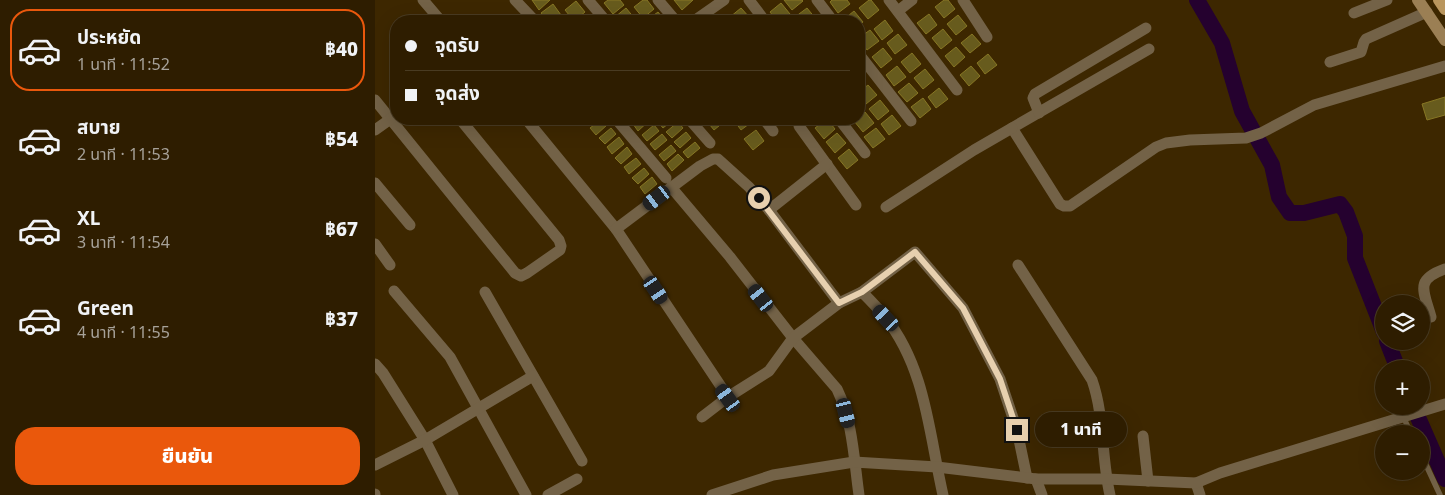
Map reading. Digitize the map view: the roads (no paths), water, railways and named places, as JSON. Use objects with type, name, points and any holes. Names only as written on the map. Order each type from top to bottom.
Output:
[{"type":"main road","points":[[1418,0],[1445,40]]},
{"type":"main road","points":[[1439,0],[1445,9]]},
{"type":"street","points":[[423,0],[436,15]]},
{"type":"street","points":[[515,0],[529,15]]},
{"type":"street","points":[[588,0],[601,15]]},
{"type":"street","points":[[658,0],[671,15]]},
{"type":"street","points":[[703,15],[725,0]]},
{"type":"street","points":[[749,0],[760,15]]},
{"type":"street","points":[[817,0],[828,15]]},
{"type":"street","points":[[889,0],[957,90]]},
{"type":"street","points":[[898,11],[912,0]]},
{"type":"street","points":[[963,0],[987,37]]},
{"type":"street","points":[[1353,13],[1387,0]]},
{"type":"street","points":[[1331,62],[1361,52],[1366,39],[1427,12]]},
{"type":"street","points":[[1039,113],[1033,98],[1035,94],[1146,28]]},
{"type":"street","points":[[885,207],[974,150],[1149,49]]},
{"type":"street","points":[[865,62],[911,121]]},
{"type":"street","points":[[1012,128],[1060,204],[1070,206],[1156,147],[1166,143],[1246,138],[1313,105],[1445,66]]},
{"type":"street","points":[[375,100],[390,113]]},
{"type":"street","points":[[375,130],[390,120]]},
{"type":"street","points":[[400,125],[515,272],[521,276],[527,274],[560,250],[559,240],[465,125]]},
{"type":"street","points":[[531,125],[616,229],[728,398]]},
{"type":"street","points":[[621,125],[730,257],[793,338],[831,380],[842,400],[852,440],[859,495]]},
{"type":"street","points":[[694,125],[710,144]]},
{"type":"street","points":[[768,125],[773,131]]},
{"type":"street","points":[[844,125],[865,153]]},
{"type":"street","points":[[799,126],[856,205]]},
{"type":"street","points":[[616,229],[669,182],[713,159],[718,159],[749,186],[839,303]]},
{"type":"street","points":[[769,210],[827,164]]},
{"type":"street","points":[[375,183],[410,225]]},
{"type":"street","points":[[375,244],[390,264]]},
{"type":"street","points":[[702,417],[769,371],[793,338],[839,303],[862,292],[915,252],[963,308],[1000,379],[1032,479],[1042,495]]},
{"type":"street","points":[[1018,265],[1092,380],[1099,400],[1106,479],[1110,495]]},
{"type":"street","points":[[1431,317],[1423,288],[1424,282],[1432,274],[1445,269]]},
{"type":"street","points":[[394,291],[450,357],[480,408],[526,495]]},
{"type":"street","points":[[485,292],[582,461]]},
{"type":"street","points":[[862,292],[886,318],[905,348],[918,376],[927,407],[943,495]]},
{"type":"street","points":[[375,364],[383,373],[425,440],[453,495]]},
{"type":"street","points":[[375,465],[425,440],[533,376]]},
{"type":"street","points":[[1430,408],[1445,404]]},
{"type":"street","points":[[714,495],[773,474],[854,462],[937,468],[1032,479],[1196,482],[1407,415]]},
{"type":"street","points":[[1143,436],[1148,481]]},
{"type":"street","points":[[548,495],[577,479]]},
{"type":"street","points":[[1196,482],[1201,495]]},
{"type":"lane","points":[[1407,415],[1409,425]]},
{"type":"lane","points":[[1430,473],[1440,495]]},
{"type":"waterway","points":[[1197,0],[1222,43],[1242,111],[1272,165],[1279,197],[1290,213],[1304,213],[1340,204],[1346,212],[1355,236],[1355,258],[1375,309]]},
{"type":"waterway","points":[[1391,350],[1394,360]]},
{"type":"waterway","points":[[1417,415],[1445,479]]}]
